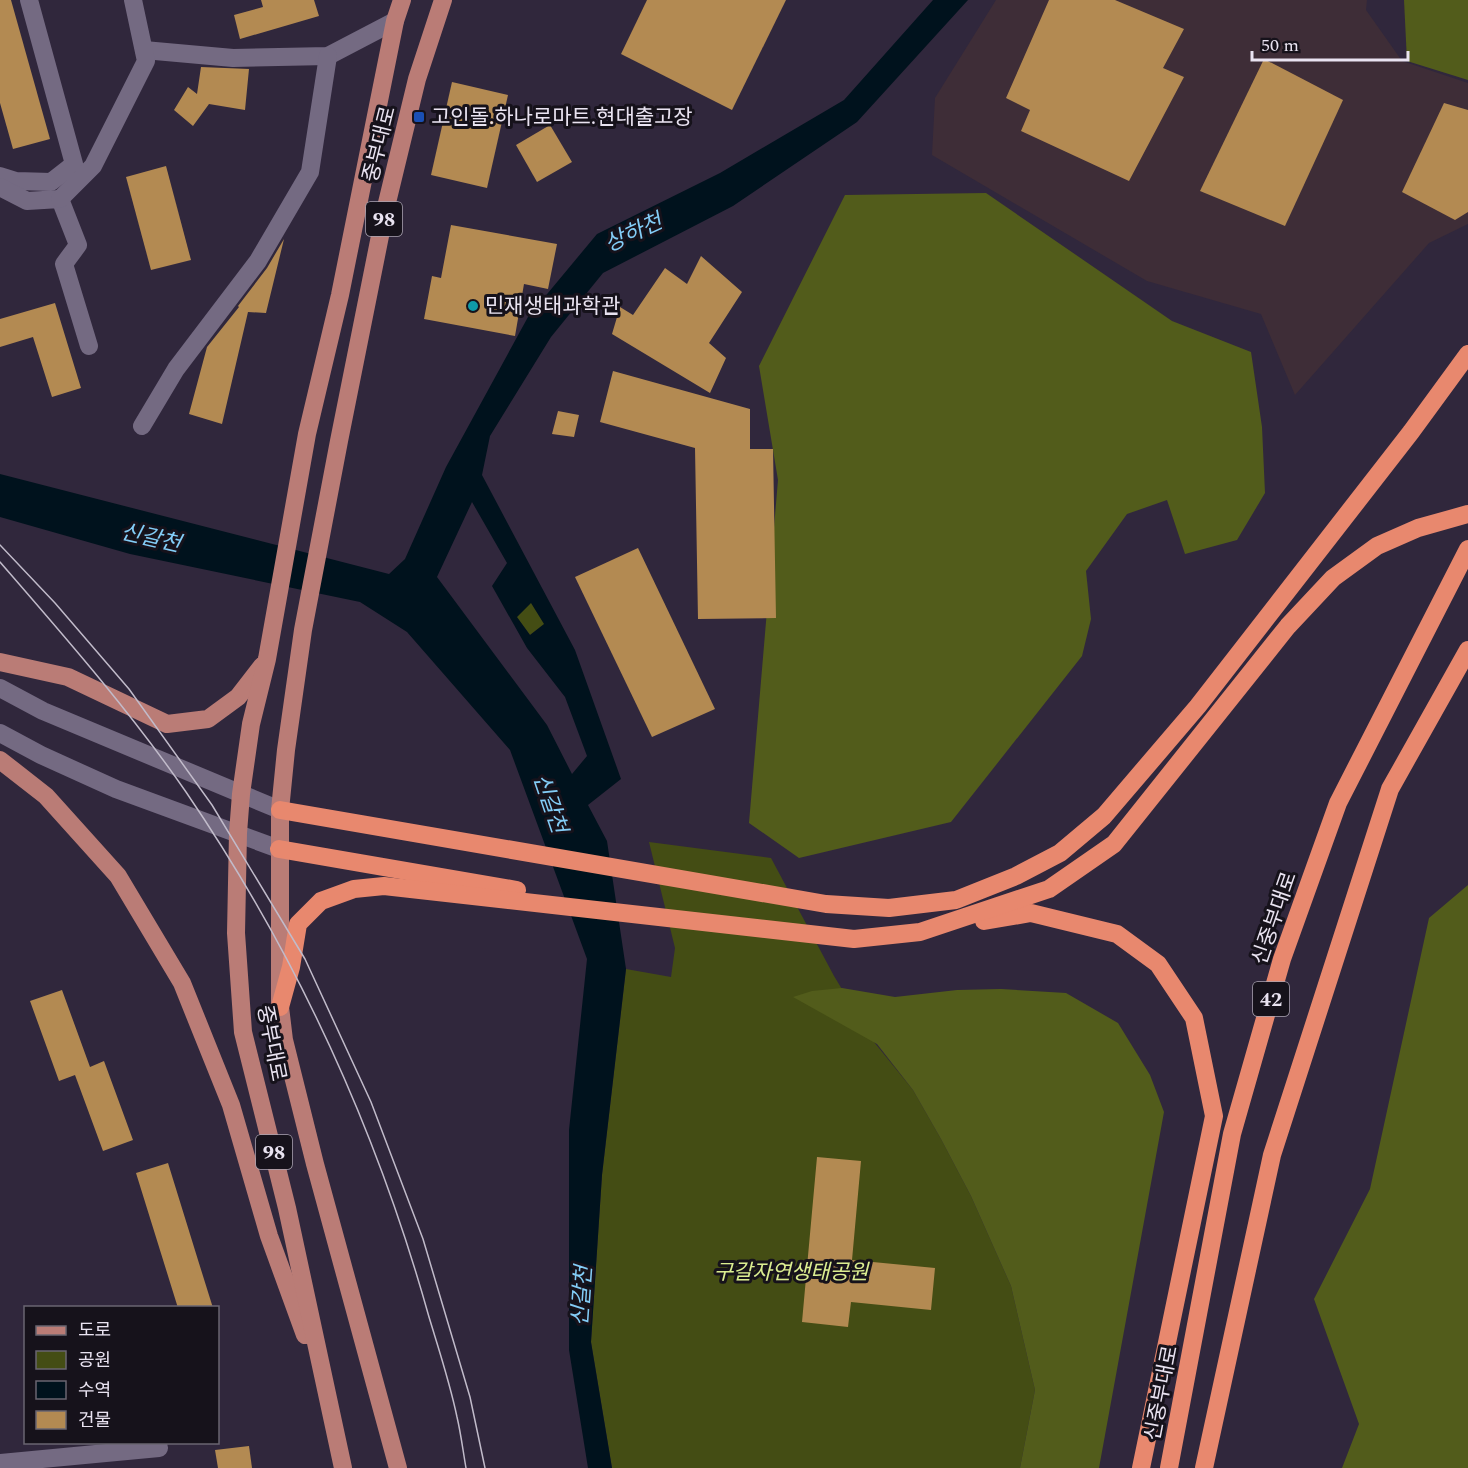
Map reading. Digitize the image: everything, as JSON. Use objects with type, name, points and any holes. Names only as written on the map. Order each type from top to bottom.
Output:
[{"type":"highway","points":[[280,810],[826,904],[889,908],[956,900],[1016,876],[1060,853],[1104,816],[1198,706],[1411,432],[1468,354]]},
{"type":"highway","points":[[1411,432],[1468,377]]},
{"type":"highway","points":[[920,932],[1049,889],[1114,844],[1288,626],[1334,578],[1377,546],[1418,528],[1468,514]]},
{"type":"highway","name":"신중부대로","points":[[1169,1468],[1232,1134],[1282,959],[1338,803],[1465,554]]},
{"type":"highway","name":"42","points":[[1204,1468],[1272,1155],[1390,789],[1468,650]]},
{"type":"highway","points":[[279,849],[708,922]]},
{"type":"highway","points":[[279,1007],[291,967],[298,924],[319,902],[354,889],[384,886],[854,939],[920,932],[1031,913],[1117,934],[1158,964],[1194,1018],[1214,1116],[1141,1468]]},
{"type":"main road","name":"중부대로","points":[[343,1468],[287,1208],[243,1032],[236,933],[238,833],[251,724],[267,659],[307,434],[340,295],[395,21],[402,0]]},
{"type":"main road","name":"중부대로","points":[[398,1468],[315,1164],[284,1040],[279,1007],[280,810],[303,630],[385,212],[417,79],[443,0]]},
{"type":"main road","points":[[0,662],[68,677],[167,724],[208,719],[238,698],[267,659]]},
{"type":"main road","points":[[0,760],[46,796],[118,876],[182,983],[231,1105],[269,1236],[329,1400]]},
{"type":"street","points":[[0,176],[16,181],[51,182],[74,164],[30,0]]},
{"type":"street","points":[[0,187],[27,201],[60,199],[93,166],[145,56],[133,0]]},
{"type":"street","points":[[145,56],[233,58],[328,56],[395,21]]},
{"type":"street","points":[[142,426],[176,369],[258,261],[310,172],[328,56]]},
{"type":"street","points":[[60,199],[78,245],[64,264],[89,346]]},
{"type":"street","points":[[0,688],[43,711],[280,810]]},
{"type":"street","points":[[0,733],[41,755],[116,789],[279,849]]},
{"type":"street","points":[[0,1463],[159,1448]]},
{"type":"shaded area","points":[[996,0],[1367,0],[1366,10],[1402,61],[1468,83],[1468,224],[1429,243],[1295,395],[1261,314],[1147,281],[932,155],[935,98]]},
{"type":"green space","points":[[1404,0],[1468,0],[1468,80],[1407,61]]},
{"type":"green space","points":[[986,193],[1172,321],[1251,352],[1262,427],[1265,493],[1237,540],[1185,554],[1167,500],[1127,514],[1086,571],[1091,619],[1082,656],[951,822],[799,858],[749,823],[778,480],[759,366],[845,195]]},
{"type":"green space","points":[[531,602],[545,624],[530,635],[516,617]]},
{"type":"green space","name":"구갈자연생태공원","points":[[649,842],[771,858],[834,976],[874,1042],[913,1090],[971,1196],[1011,1286],[1035,1390],[1020,1468],[612,1468],[591,1342],[602,1175],[626,969],[671,977],[675,948]]},
{"type":"green space","points":[[1468,885],[1468,1468],[1342,1468],[1359,1424],[1314,1299],[1370,1189],[1429,918]]},
{"type":"green space","points":[[842,988],[895,997],[957,990],[1001,989],[1066,993],[1118,1023],[1150,1075],[1164,1112],[1099,1468],[1020,1468],[1035,1390],[1011,1286],[971,1196],[913,1090],[877,1044],[793,997],[812,991]]},
{"type":"water","points":[[933,0],[968,0],[857,122],[733,206],[603,273],[551,337],[490,436],[482,475],[575,650],[621,779],[588,805],[607,841],[626,969],[602,1175],[591,1342],[612,1468],[588,1468],[569,1350],[569,1130],[587,959],[510,750],[407,632],[360,602],[130,554],[0,517],[0,474],[389,574],[405,559],[446,467],[528,317],[597,234],[720,173],[844,100]],"holes":[[[472,502],[507,563],[492,586],[527,648],[565,697],[587,756],[572,774],[547,725],[437,577]],[[531,603],[544,624],[530,635],[517,617]]]},
{"type":"building","points":[[0,0],[11,0],[50,139],[13,149],[0,103]]},
{"type":"building","points":[[261,0],[314,0],[319,16],[240,39],[234,15],[263,7]]},
{"type":"building","points":[[647,0],[786,0],[732,110],[621,54]]},
{"type":"building","points":[[1049,0],[1115,0],[1184,29],[1163,68],[1184,77],[1129,181],[1021,131],[1030,110],[1006,98]]},
{"type":"building","points":[[1264,59],[1343,100],[1285,226],[1200,191]]},
{"type":"building","points":[[201,67],[249,69],[245,110],[209,104],[193,126],[174,110],[188,87],[197,94]]},
{"type":"building","points":[[452,82],[508,95],[487,188],[431,175]]},
{"type":"building","points":[[1444,103],[1468,110],[1468,212],[1455,220],[1402,192]]},
{"type":"building","points":[[550,125],[572,162],[537,182],[516,145]]},
{"type":"building","points":[[166,166],[191,260],[151,270],[126,177]]},
{"type":"building","points":[[451,225],[557,244],[548,289],[524,284],[515,336],[424,319],[432,276],[441,278]]},
{"type":"building","points":[[284,239],[266,313],[248,312],[222,424],[189,414],[207,347],[267,268]]},
{"type":"building","points":[[701,256],[742,292],[709,343],[726,358],[710,393],[612,334],[620,307],[633,315],[665,268],[687,284]]},
{"type":"building","points":[[55,303],[81,388],[52,397],[33,337],[0,347],[0,319]]},
{"type":"building","points":[[613,371],[750,409],[750,449],[773,449],[776,618],[698,619],[695,448],[600,422]]},
{"type":"building","points":[[558,411],[579,415],[574,437],[552,434]]},
{"type":"building","points":[[638,548],[715,709],[652,737],[575,577]]},
{"type":"building","points":[[62,990],[90,1067],[104,1061],[133,1140],[103,1151],[75,1075],[59,1081],[30,1001]]},
{"type":"building","points":[[817,1157],[861,1161],[852,1260],[935,1268],[931,1310],[851,1302],[848,1327],[802,1322]]},
{"type":"building","points":[[168,1163],[212,1306],[177,1306],[136,1173]]},
{"type":"building","points":[[249,1446],[252,1468],[218,1468],[215,1450]]},
{"type":"tram line","points":[[0,545],[55,603],[129,689],[212,805],[305,959],[371,1102],[423,1239],[470,1397],[485,1468]]},
{"type":"tram line","points":[[0,562],[73,646],[165,762],[226,853],[297,979],[358,1111],[408,1248],[448,1379],[466,1468]]},
{"type":"place","name":"고인돌.하나로마트.현대출고장","points":[[419,117]]},
{"type":"place","name":"민재생태과학관","points":[[473,306]]},
{"type":"water label","name":"상하천","points":[[633,232]]},
{"type":"water label","name":"신갈천","points":[[151,537]]},
{"type":"water label","name":"신갈천","points":[[551,803]]},
{"type":"water label","name":"신갈천","points":[[581,1296]]}]
